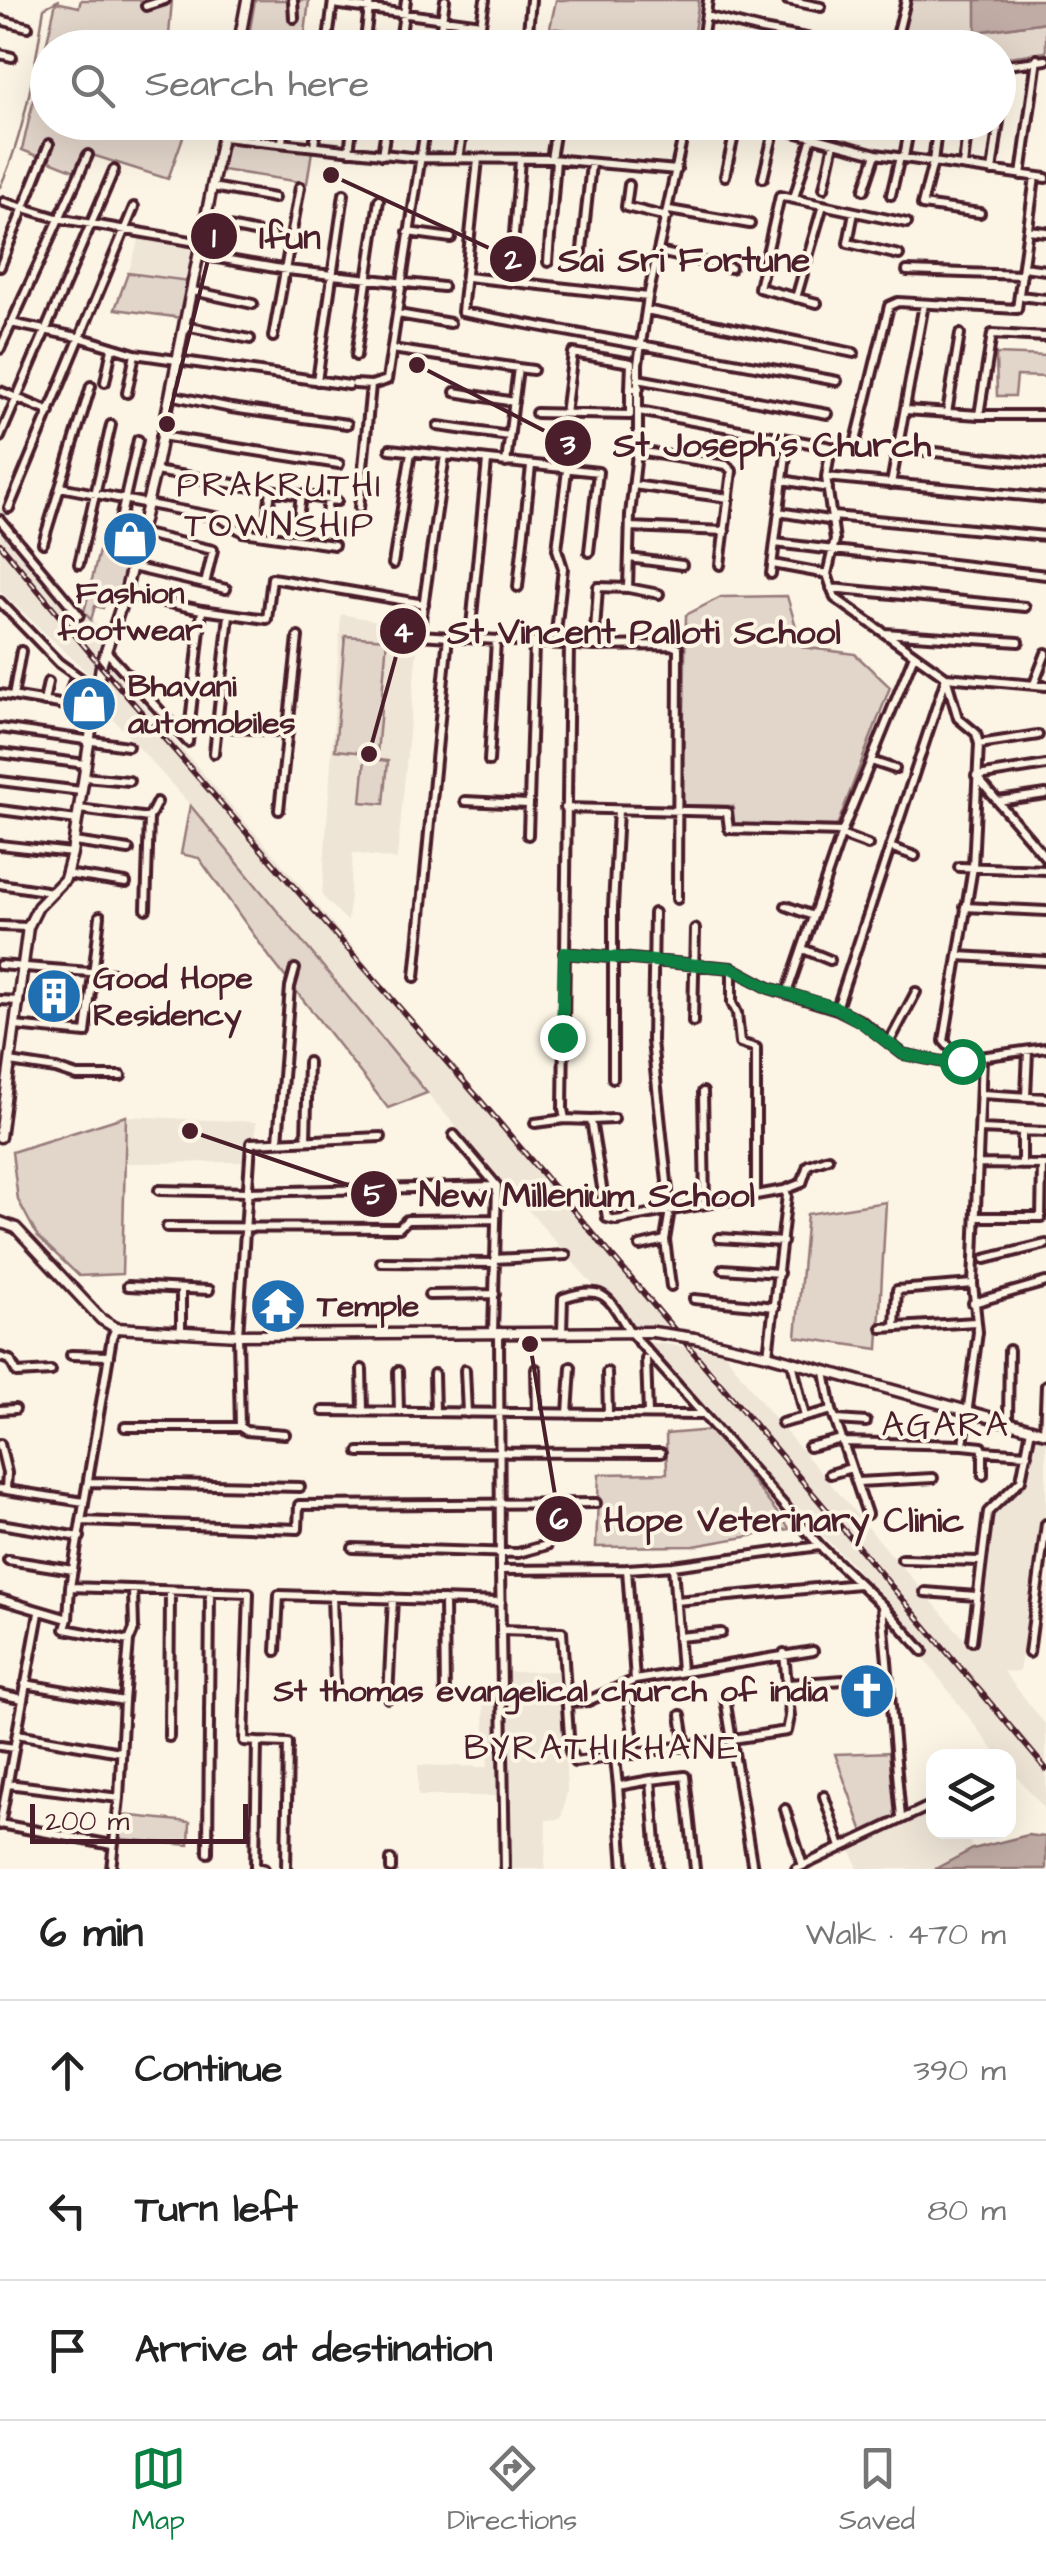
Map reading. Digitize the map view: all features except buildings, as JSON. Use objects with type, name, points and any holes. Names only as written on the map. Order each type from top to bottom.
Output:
[{"type":"street","points":[[146,6],[165,0]]},
{"type":"street","points":[[241,30],[247,0]]},
{"type":"street","points":[[294,0],[294,18]]},
{"type":"street","points":[[366,30],[370,0]]},
{"type":"street","points":[[402,30],[406,0]]},
{"type":"street","points":[[441,30],[445,0]]},
{"type":"street","points":[[480,30],[485,0]]},
{"type":"street","points":[[528,30],[532,0]]},
{"type":"street","points":[[704,30],[708,0]]},
{"type":"street","points":[[786,0],[821,7]]},
{"type":"street","points":[[898,30],[906,0]]},
{"type":"street","points":[[329,30],[333,2],[481,24]]},
{"type":"street","points":[[706,16],[762,30]]},
{"type":"street","points":[[0,20],[28,26]]},
{"type":"street","points":[[0,54],[12,57]]},
{"type":"street","points":[[1016,63],[1041,59],[1021,175]]},
{"type":"street","points":[[0,1137],[6,1068],[20,1002],[28,928],[38,907],[66,874],[72,853],[106,651],[125,594],[155,471],[221,140]]},
{"type":"street","points":[[254,140],[420,158],[554,160],[676,170]]},
{"type":"street","points":[[314,147],[315,140]]},
{"type":"street","points":[[350,151],[351,140]]},
{"type":"street","points":[[382,154],[384,140]]},
{"type":"street","points":[[10,324],[178,361],[316,381],[371,385],[387,380],[423,140]]},
{"type":"street","points":[[458,160],[461,140]]},
{"type":"street","points":[[548,262],[556,140]]},
{"type":"street","points":[[536,413],[630,416],[648,298],[682,140]]},
{"type":"street","points":[[725,176],[734,140]]},
{"type":"street","points":[[763,178],[772,140]]},
{"type":"street","points":[[794,199],[811,140]]},
{"type":"street","points":[[823,140],[876,154],[1046,178]]},
{"type":"street","points":[[891,196],[906,140]]},
{"type":"street","points":[[936,140],[922,205],[980,213]]},
{"type":"street","points":[[964,166],[966,140]]},
{"type":"street","points":[[992,171],[995,140]]},
{"type":"street","points":[[824,188],[834,143]]},
{"type":"street","points":[[0,267],[50,144]]},
{"type":"street","points":[[864,190],[876,154]]},
{"type":"street","points":[[0,349],[88,155]]},
{"type":"street","points":[[478,159],[462,312],[837,382]]},
{"type":"street","points":[[513,246],[520,160]]},
{"type":"street","points":[[581,259],[592,164]]},
{"type":"street","points":[[0,437],[114,170]]},
{"type":"street","points":[[855,445],[888,306],[898,302],[1017,309],[1035,177]]},
{"type":"street","points":[[272,338],[300,186]]},
{"type":"street","points":[[629,186],[626,207],[750,224]]},
{"type":"street","points":[[212,187],[274,198]]},
{"type":"street","points":[[316,381],[344,194]]},
{"type":"street","points":[[817,303],[759,288],[780,196],[907,223]]},
{"type":"street","points":[[356,356],[379,200]]},
{"type":"street","points":[[1032,200],[1046,202]]},
{"type":"street","points":[[4,202],[57,218],[202,242]]},
{"type":"street","points":[[796,298],[823,205]]},
{"type":"street","points":[[10,508],[134,207]]},
{"type":"street","points":[[854,212],[848,243],[899,254]]},
{"type":"street","points":[[205,222],[273,236]]},
{"type":"street","points":[[1028,230],[1046,232]]},
{"type":"street","points":[[408,232],[451,238]]},
{"type":"street","points":[[659,252],[731,268]]},
{"type":"street","points":[[200,255],[332,276],[443,287]]},
{"type":"street","points":[[907,271],[1046,270]]},
{"type":"street","points":[[467,277],[648,298]]},
{"type":"street","points":[[192,291],[253,304]]},
{"type":"street","points":[[1019,296],[1046,300]]},
{"type":"street","points":[[892,484],[924,304]]},
{"type":"street","points":[[646,310],[854,353]]},
{"type":"street","points":[[398,314],[450,323]]},
{"type":"street","points":[[185,326],[250,339]]},
{"type":"street","points":[[948,413],[960,334]]},
{"type":"street","points":[[979,415],[992,334],[1046,337]]},
{"type":"street","points":[[105,382],[112,348]]},
{"type":"street","points":[[392,349],[533,370]]},
{"type":"street","points":[[566,414],[573,352],[630,363],[639,411],[628,588]]},
{"type":"street","points":[[127,392],[135,354]]},
{"type":"street","points":[[506,463],[518,368]]},
{"type":"street","points":[[638,379],[828,414]]},
{"type":"street","points":[[360,508],[371,385]]},
{"type":"street","points":[[42,543],[91,386]]},
{"type":"street","points":[[0,392],[50,412]]},
{"type":"street","points":[[454,392],[514,402]]},
{"type":"street","points":[[170,395],[346,424]]},
{"type":"street","points":[[906,410],[1046,416]]},
{"type":"street","points":[[639,411],[831,447],[826,477],[834,519],[833,552],[827,574],[835,598],[946,677],[1046,686]]},
{"type":"street","points":[[79,564],[111,425]]},
{"type":"street","points":[[438,426],[509,436]]},
{"type":"street","points":[[161,436],[339,464]]},
{"type":"street","points":[[772,574],[788,439]]},
{"type":"street","points":[[114,547],[138,440]]},
{"type":"street","points":[[898,448],[1046,464]]},
{"type":"street","points":[[390,449],[598,472],[589,552]]},
{"type":"street","points":[[393,564],[411,451]]},
{"type":"street","points":[[638,451],[726,465],[732,471],[720,565]]},
{"type":"street","points":[[445,456],[419,634],[534,644],[678,648],[677,899]]},
{"type":"street","points":[[470,637],[488,461]]},
{"type":"street","points":[[518,587],[531,466]]},
{"type":"street","points":[[566,1119],[564,644],[556,632],[563,568],[557,549],[567,470]]},
{"type":"street","points":[[155,471],[333,500],[325,522]]},
{"type":"street","points":[[826,477],[1046,498]]},
{"type":"street","points":[[783,480],[828,488]]},
{"type":"street","points":[[634,485],[728,498]]},
{"type":"street","points":[[60,487],[221,518],[243,532],[334,544]]},
{"type":"street","points":[[268,513],[271,490]]},
{"type":"street","points":[[298,518],[300,495]]},
{"type":"street","points":[[779,512],[1046,536]]},
{"type":"street","points":[[0,520],[79,615]]},
{"type":"street","points":[[630,527],[726,531]]},
{"type":"street","points":[[140,533],[214,550],[206,584]]},
{"type":"street","points":[[775,543],[1046,574]]},
{"type":"street","points":[[629,558],[682,564]]},
{"type":"street","points":[[773,564],[827,574]]},
{"type":"street","points":[[132,568],[226,589]]},
{"type":"street","points":[[125,594],[267,619],[272,578],[424,604]]},
{"type":"street","points":[[594,646],[598,587],[659,594]]},
{"type":"street","points":[[831,588],[1024,607]]},
{"type":"street","points":[[0,602],[59,663],[98,690]]},
{"type":"street","points":[[106,651],[188,742],[202,610]]},
{"type":"street","points":[[214,754],[229,615]]},
{"type":"street","points":[[883,633],[1019,642]]},
{"type":"street","points":[[415,977],[448,636]]},
{"type":"street","points":[[279,810],[298,637]]},
{"type":"street","points":[[488,761],[496,640]]},
{"type":"street","points":[[528,834],[534,644]]},
{"type":"street","points":[[13,696],[21,651]]},
{"type":"street","points":[[1034,684],[1046,653]]},
{"type":"street","points":[[787,993],[842,833],[914,655]]},
{"type":"street","points":[[946,677],[958,718],[976,732],[979,744],[973,867],[944,1041],[962,1061]]},
{"type":"street","points":[[837,1008],[946,677]]},
{"type":"street","points":[[44,702],[48,682]]},
{"type":"street","points":[[66,706],[73,683]]},
{"type":"street","points":[[0,694],[95,710]]},
{"type":"street","points":[[217,726],[288,732]]},
{"type":"street","points":[[0,728],[128,746]]},
{"type":"street","points":[[979,744],[1038,735]]},
{"type":"street","points":[[0,753],[86,764]]},
{"type":"street","points":[[871,760],[895,768]]},
{"type":"street","points":[[976,776],[1046,765]]},
{"type":"street","points":[[976,776],[1046,858]]},
{"type":"street","points":[[84,777],[130,781]]},
{"type":"street","points":[[0,781],[82,791]]},
{"type":"street","points":[[998,801],[1046,794]]},
{"type":"street","points":[[465,800],[528,804]]},
{"type":"street","points":[[146,908],[149,818],[156,802]]},
{"type":"street","points":[[565,808],[727,812],[729,829],[842,833],[868,845]]},
{"type":"street","points":[[79,809],[149,818]]},
{"type":"street","points":[[0,810],[78,820]]},
{"type":"street","points":[[612,1078],[618,810]]},
{"type":"street","points":[[74,842],[129,850]]},
{"type":"street","points":[[0,844],[72,853]]},
{"type":"street","points":[[890,847],[916,856]]},
{"type":"street","points":[[959,867],[1046,870]]},
{"type":"street","points":[[66,874],[126,883]]},
{"type":"street","points":[[0,884],[52,892]]},
{"type":"street","points":[[786,906],[814,916]]},
{"type":"street","points":[[965,908],[1046,911]]},
{"type":"street","points":[[654,912],[652,1041],[670,1210],[665,1240],[671,1286]]},
{"type":"street","points":[[0,1036],[15,1032],[86,1034],[100,916]]},
{"type":"street","points":[[0,926],[28,928]]},
{"type":"street","points":[[693,1022],[695,929]]},
{"type":"street","points":[[802,949],[830,960]]},
{"type":"street","points":[[564,953],[732,968],[769,988],[837,1008],[903,1054],[943,1062],[1046,1048]]},
{"type":"street","points":[[958,956],[1046,961]]},
{"type":"street","points":[[0,965],[128,975]]},
{"type":"street","points":[[732,968],[732,1003],[740,1043],[756,1048],[756,1194]]},
{"type":"street","points":[[278,1142],[290,987],[295,969]]},
{"type":"street","points":[[41,1006],[46,970]]},
{"type":"street","points":[[889,1043],[916,992]]},
{"type":"street","points":[[0,1000],[20,1002]]},
{"type":"street","points":[[1026,1096],[1028,1050]]},
{"type":"street","points":[[963,1445],[978,1332],[973,1284],[982,1058]]},
{"type":"street","points":[[306,1140],[308,1062]]},
{"type":"street","points":[[6,1068],[53,1068],[77,1076],[121,1076]]},
{"type":"street","points":[[703,1092],[705,1204]]},
{"type":"street","points":[[982,1094],[1046,1098]]},
{"type":"street","points":[[591,1120],[607,1218],[616,1220],[784,1190],[802,1183],[808,1165],[828,1158]]},
{"type":"street","points":[[535,1122],[614,1120]]},
{"type":"street","points":[[980,1129],[1046,1132]]},
{"type":"street","points":[[1022,1131],[1022,1165]]},
{"type":"street","points":[[454,1135],[496,1186],[505,1869]]},
{"type":"street","points":[[240,1427],[238,1335],[251,1143],[381,1137]]},
{"type":"street","points":[[976,1217],[1041,1217],[1044,1165],[977,1164]]},
{"type":"street","points":[[158,1190],[248,1192],[496,1186]]},
{"type":"street","points":[[768,1356],[788,1196],[784,1190]]},
{"type":"street","points":[[167,1226],[399,1228],[408,1220],[496,1219]]},
{"type":"street","points":[[0,1222],[16,1228],[101,1320],[116,1328],[238,1335],[654,1332],[792,1362],[1045,1433],[1046,1385]]},
{"type":"street","points":[[718,1238],[783,1242]]},
{"type":"street","points":[[640,1246],[665,1240]]},
{"type":"street","points":[[985,1259],[1046,1244]]},
{"type":"street","points":[[380,1262],[566,1256]]},
{"type":"street","points":[[723,1270],[779,1273]]},
{"type":"street","points":[[974,1303],[1046,1282]]},
{"type":"street","points":[[895,1328],[897,1290],[973,1284]]},
{"type":"street","points":[[128,1286],[208,1290]]},
{"type":"street","points":[[181,1288],[181,1332]]},
{"type":"street","points":[[562,1332],[564,1298],[601,1292],[608,1296],[630,1332],[820,1546],[923,1651]]},
{"type":"street","points":[[429,1295],[495,1294]]},
{"type":"street","points":[[694,1299],[774,1307]]},
{"type":"street","points":[[269,1302],[270,1335]]},
{"type":"street","points":[[882,1328],[975,1322]]},
{"type":"street","points":[[116,1328],[65,1628],[129,1642]]},
{"type":"street","points":[[0,1344],[3,1357],[17,1372],[51,1371]]},
{"type":"street","points":[[1008,1424],[1009,1350]]},
{"type":"street","points":[[71,1354],[109,1356]]},
{"type":"street","points":[[646,1359],[648,1414]]},
{"type":"street","points":[[792,1362],[805,1417]]},
{"type":"street","points":[[568,1414],[571,1368]]},
{"type":"street","points":[[362,1369],[363,1412]]},
{"type":"street","points":[[536,1369],[537,1413]]},
{"type":"street","points":[[465,1370],[466,1412]]},
{"type":"street","points":[[398,1371],[399,1412]]},
{"type":"street","points":[[607,1372],[608,1414]]},
{"type":"street","points":[[826,1372],[832,1410],[868,1514]]},
{"type":"street","points":[[434,1374],[436,1412]]},
{"type":"street","points":[[0,1410],[15,1409]]},
{"type":"street","points":[[782,1424],[832,1410]]},
{"type":"street","points":[[323,1411],[704,1415]]},
{"type":"street","points":[[837,1420],[866,1422]]},
{"type":"street","points":[[125,1427],[240,1427],[246,1431],[285,1434]]},
{"type":"street","points":[[972,1641],[988,1512],[1022,1480],[1031,1429]]},
{"type":"street","points":[[809,1447],[842,1440],[982,1447],[983,1476]]},
{"type":"street","points":[[0,1444],[7,1473],[3,1489],[84,1502]]},
{"type":"street","points":[[984,1451],[1027,1454]]},
{"type":"street","points":[[359,1452],[661,1453]]},
{"type":"street","points":[[830,1474],[851,1468]]},
{"type":"street","points":[[858,1482],[932,1478]]},
{"type":"street","points":[[88,1482],[300,1486]]},
{"type":"street","points":[[82,1521],[298,1529],[298,1504],[596,1503]]},
{"type":"street","points":[[0,1524],[80,1537]]},
{"type":"street","points":[[1029,1653],[1046,1524]]},
{"type":"street","points":[[353,1548],[518,1553],[547,1545]]},
{"type":"street","points":[[500,1570],[673,1566],[820,1546]]},
{"type":"street","points":[[518,1553],[518,1570]]},
{"type":"street","points":[[902,1559],[981,1561]]},
{"type":"street","points":[[8,1560],[73,1570]]},
{"type":"street","points":[[673,1566],[681,1671]]},
{"type":"street","points":[[627,1569],[635,1680]]},
{"type":"street","points":[[676,1601],[860,1584]]},
{"type":"street","points":[[70,1587],[249,1594],[244,1742],[288,1743],[286,1869]]},
{"type":"street","points":[[111,1869],[129,1642],[134,1629],[133,1589]]},
{"type":"street","points":[[169,1737],[170,1590]]},
{"type":"street","points":[[208,1853],[210,1591]]},
{"type":"street","points":[[925,1592],[976,1596]]},
{"type":"street","points":[[276,1651],[279,1594],[501,1602]]},
{"type":"street","points":[[332,1596],[335,1684]]},
{"type":"street","points":[[388,1698],[393,1598]]},
{"type":"street","points":[[0,1599],[68,1618]]},
{"type":"street","points":[[444,1600],[444,1700]]},
{"type":"street","points":[[882,1605],[901,1818]]},
{"type":"street","points":[[40,1613],[0,1825],[112,1845]]},
{"type":"street","points":[[501,1630],[562,1632],[572,1761],[787,1731],[790,1717],[784,1653]]},
{"type":"street","points":[[678,1637],[721,1633]]},
{"type":"street","points":[[568,1702],[588,1701],[635,1680],[813,1651]]},
{"type":"street","points":[[788,1684],[858,1679]]},
{"type":"street","points":[[25,1684],[124,1700]]},
{"type":"street","points":[[0,1694],[24,1699]]},
{"type":"street","points":[[725,1698],[752,1869]]},
{"type":"street","points":[[629,1706],[636,1754]]},
{"type":"street","points":[[681,1716],[686,1746]]},
{"type":"street","points":[[17,1734],[120,1752]]},
{"type":"street","points":[[256,1742],[255,1867],[264,1869]]},
{"type":"street","points":[[0,1746],[14,1748]]},
{"type":"street","points":[[615,1758],[624,1869]]},
{"type":"street","points":[[618,1786],[685,1776],[696,1869]]},
{"type":"street","points":[[652,1780],[658,1869]]},
{"type":"street","points":[[8,1784],[119,1798]]},
{"type":"street","points":[[824,1796],[841,1847]]},
{"type":"street","points":[[784,1809],[805,1867],[926,1807]]},
{"type":"shaded area","points":[[81,0],[172,0],[169,30],[50,30],[56,2],[79,7]]},
{"type":"shaded area","points":[[255,0],[309,0],[305,30],[250,30]]},
{"type":"shaded area","points":[[556,0],[699,0],[694,30],[550,28]]},
{"type":"shaded area","points":[[910,0],[976,0],[977,30],[902,30]]},
{"type":"shaded area","points":[[976,0],[1046,0],[1046,22],[976,30]]},
{"type":"shaded area","points":[[1046,22],[1046,52],[1016,56],[1016,30],[991,30]]},
{"type":"shaded area","points":[[30,115],[30,140],[182,140],[168,179],[86,153],[75,171],[22,150]]},
{"type":"shaded area","points":[[227,140],[312,151],[307,183],[222,170]]},
{"type":"shaded area","points":[[140,237],[197,246],[189,281],[128,273]]},
{"type":"shaded area","points":[[128,273],[189,281],[182,318],[115,309]]},
{"type":"shaded area","points":[[996,354],[1046,356],[1046,377],[1017,376],[1015,396],[997,396]]},
{"type":"shaded area","points":[[0,508],[103,633],[91,676],[0,591]]},
{"type":"shaded area","points":[[100,547],[131,554],[121,593],[109,591],[103,608],[95,606],[91,620],[84,612]]},
{"type":"shaded area","points":[[787,596],[802,647],[855,654],[890,687],[837,826],[733,825],[733,806],[682,805],[686,615],[721,597]]},
{"type":"shaded area","points":[[341,614],[419,629],[397,860],[353,853],[348,922],[322,896]]},
{"type":"shaded area","points":[[345,636],[387,639],[377,754],[335,750]]},
{"type":"shaded area","points":[[106,662],[295,879],[671,1325],[630,1326],[610,1295],[593,1285],[427,1093],[190,805],[99,703]]},
{"type":"shaded area","points":[[365,758],[388,761],[384,804],[361,802]]},
{"type":"shaded area","points":[[190,805],[427,1093],[388,1108],[271,959],[199,858],[181,854]]},
{"type":"shaded area","points":[[126,1116],[256,1122],[255,1141],[246,1141],[245,1162],[125,1163]]},
{"type":"shaded area","points":[[126,1116],[122,1274],[79,1276],[38,1237],[18,1200],[12,1152]]},
{"type":"shaded area","points":[[886,1202],[878,1349],[796,1337],[807,1214]]},
{"type":"shaded area","points":[[647,1342],[724,1352],[768,1411],[972,1648],[993,1517],[1026,1479],[1032,1435],[1046,1438],[1046,1507],[1019,1672],[1003,1671],[1046,1725],[1046,1810],[1016,1776],[1016,1749],[993,1749],[854,1566],[785,1499]]},
{"type":"shaded area","points":[[712,1430],[790,1529],[694,1546],[596,1547],[599,1474],[667,1473],[666,1434]]},
{"type":"shaded area","points":[[561,1671],[567,1791],[561,1819],[546,1820],[545,1869],[497,1869],[498,1796],[418,1796],[418,1765],[488,1767],[483,1704],[509,1703],[508,1672]]},
{"type":"shaded area","points":[[893,1752],[898,1815],[863,1832],[835,1754]]},
{"type":"shaded area","points":[[122,1815],[190,1822],[189,1845],[121,1839]]},
{"type":"shaded area","points":[[926,1815],[926,1839],[968,1839],[973,1849],[935,1869],[858,1869],[850,1848]]},
{"type":"shaded area","points":[[1046,1837],[1046,1869],[935,1869],[973,1849],[1016,1838]]},
{"type":"waterway","points":[[40,30],[44,8],[59,0]]},
{"type":"waterway","points":[[0,187],[30,90]]},
{"type":"railway","points":[[0,544],[101,666],[480,1100],[1046,1769]]},
{"type":"place","name":"Sai Sri Fortune","points":[[331,175]]},
{"type":"place","name":"St Joseph's Church","points":[[417,365]]},
{"type":"place","name":"Ifun","points":[[167,424]]},
{"type":"place","name":"Fashion footwear","points":[[130,539]]},
{"type":"place","name":"Bhavani automobiles","points":[[89,704]]},
{"type":"place","name":"St Vincent Palloti School","points":[[369,754]]},
{"type":"place","name":"Good Hope Residency","points":[[54,996]]},
{"type":"place","name":"New Millenium School","points":[[190,1131]]},
{"type":"place","name":"Temple","points":[[278,1306]]},
{"type":"place","name":"Hope Veterinary Clinic","points":[[530,1344]]},
{"type":"place","name":"St thomas evangelical church of india","points":[[867,1691]]},
{"type":"district","name":"PRAKRUTHI TOWNSHIP","points":[[280,505]]},
{"type":"district","name":"AGARA","points":[[946,1425]]},
{"type":"district","name":"BYRATHIKHANE","points":[[602,1748]]},
{"type":"route","points":[[562,1037],[564,953],[732,968],[769,988],[837,1008],[903,1054],[943,1062],[962,1061]]}]
